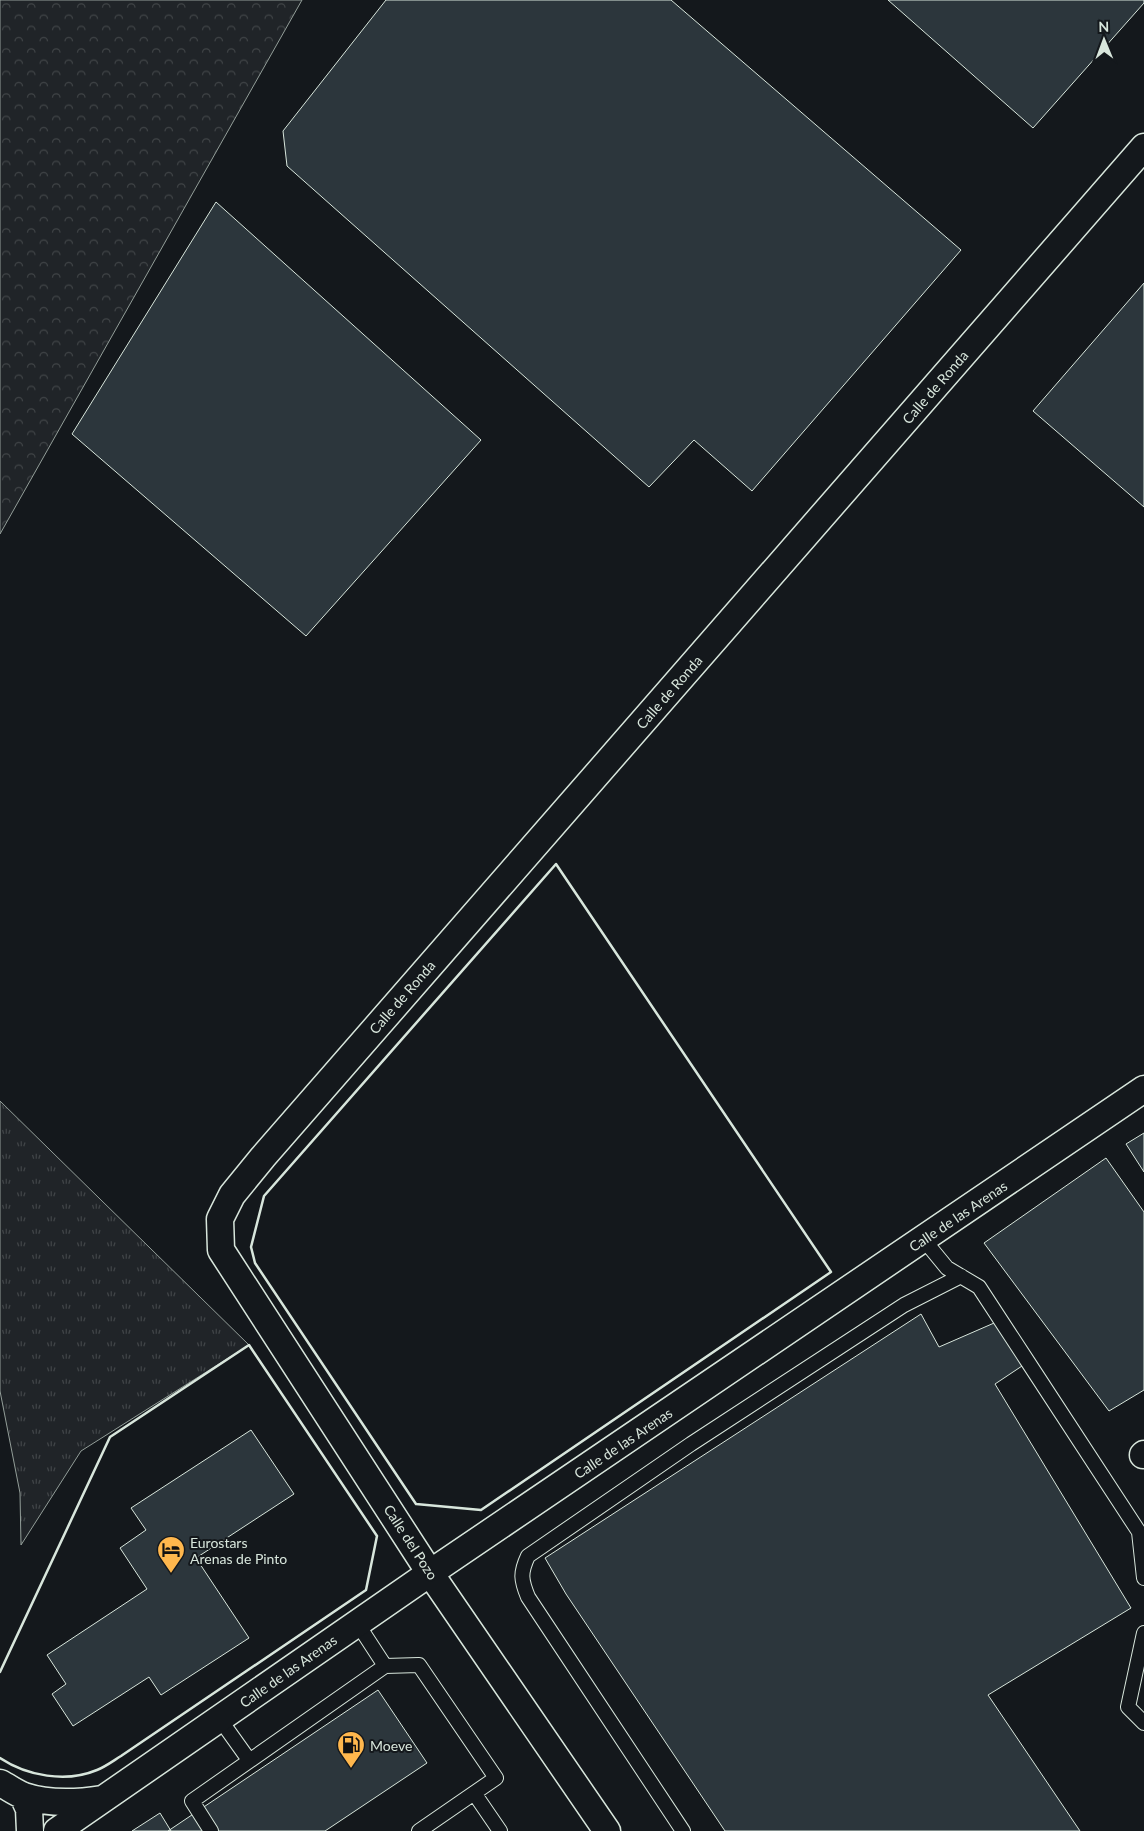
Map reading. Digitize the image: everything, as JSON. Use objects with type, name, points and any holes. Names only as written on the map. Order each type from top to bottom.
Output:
[{"type":"street","name":"Calle de Ronda","points":[[220,1250],[220,1219],[232,1195],[1144,147]]},
{"type":"street","name":"Calle de las Arenas","points":[[58,1831],[430,1573],[924,1240],[1144,1089]]},
{"type":"street","name":"Calle del Pozo","points":[[220,1250],[430,1573],[607,1831]]},
{"type":"street","points":[[0,1782],[23,1796],[41,1800],[71,1802],[103,1799]]},
{"type":"street","points":[[23,1796],[29,1809],[30,1831]]},
{"type":"lane","points":[[924,1240],[947,1268],[979,1287],[1139,1532],[1144,1578]]},
{"type":"lane","points":[[683,1831],[528,1597],[522,1583],[522,1569],[528,1556],[683,1450],[904,1305],[960,1276]]},
{"type":"lane","points":[[357,1623],[385,1666]]},
{"type":"lane","points":[[1144,1633],[1128,1707],[1144,1724]]},
{"type":"lane","points":[[211,1831],[192,1801],[385,1666],[418,1664],[496,1778],[419,1831]]},
{"type":"lane","points":[[219,1718],[248,1760]]},
{"type":"lane","points":[[474,1793],[500,1831]]},
{"type":"green space","points":[[0,0],[302,0],[0,534]]},
{"type":"green space","points":[[0,1101],[249,1345],[81,1451],[21,1545],[20,1493],[0,1391]]},
{"type":"building","points":[[386,0],[671,0],[961,250],[752,491],[694,440],[649,487],[287,166],[283,131]]},
{"type":"building","points":[[888,0],[1144,0],[1144,3],[1033,128]]},
{"type":"building","points":[[216,202],[481,440],[306,636],[72,434]]},
{"type":"building","points":[[1144,283],[1144,507],[1033,411]]},
{"type":"building","points":[[1144,1133],[1144,1172],[1126,1144]]},
{"type":"building","points":[[1106,1158],[1144,1212],[1144,1390],[1109,1411],[984,1243]]},
{"type":"building","points":[[921,1314],[939,1347],[1001,1320],[1028,1362],[995,1384],[1131,1608],[988,1695],[1080,1831],[725,1831],[566,1594],[545,1558]]},
{"type":"building","name":"Eurostars Arenas de Pinto","points":[[251,1430],[294,1494],[196,1558],[249,1638],[161,1695],[149,1677],[73,1726],[52,1694],[66,1684],[47,1655],[147,1589],[120,1548],[146,1530],[131,1508]]},
{"type":"building","points":[[378,1690],[427,1763],[325,1831],[168,1831]]},
{"type":"building","points":[[160,1813],[171,1831],[132,1831]]},
{"type":"wall","points":[[556,864],[831,1272],[481,1510],[416,1504],[255,1263],[251,1247],[264,1196],[556,864]]},
{"type":"wall","points":[[0,1672],[110,1437],[249,1345],[377,1536],[366,1590],[100,1769],[73,1776],[47,1776],[22,1769],[0,1758]]},
{"type":"place","name":"Eurostars Arenas de Pinto","points":[[171,1574]]},
{"type":"place","name":"Moeve","points":[[351,1769]]}]
